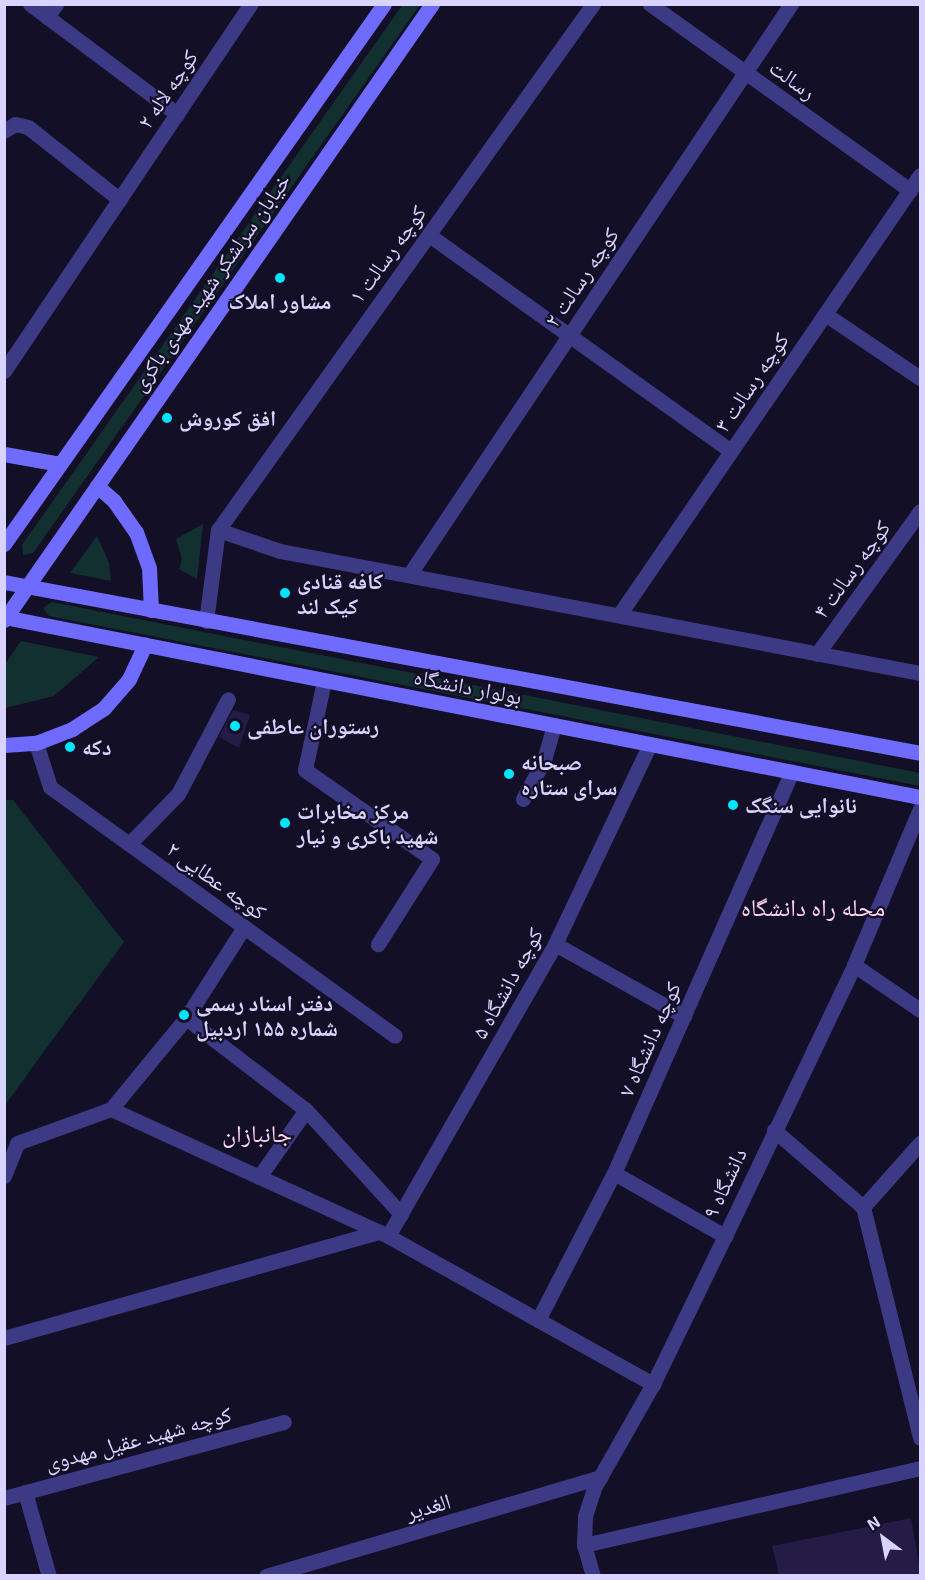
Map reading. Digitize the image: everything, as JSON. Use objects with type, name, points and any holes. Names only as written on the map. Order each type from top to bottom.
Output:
[{"type":"main road","name":"خیابان سرلشکر شهید مهدی باکری","points":[[4,544],[384,4]]},
{"type":"main road","name":"خیابان سرلشکر شهید مهدی باکری","points":[[5,618],[432,4]]},
{"type":"main road","points":[[4,454],[60,464]]},
{"type":"main road","points":[[97,486],[114,501],[136,532],[149,568],[151,610]]},
{"type":"main road","name":"بولوار دانشگاه","points":[[4,582],[921,753]]},
{"type":"main road","name":"بولوار دانشگاه","points":[[5,618],[921,797]]},
{"type":"main road","points":[[4,745],[36,743],[72,729],[104,708],[129,679],[145,644]]},
{"type":"street","points":[[30,4],[52,11],[177,114]]},
{"type":"street","name":"کوچه لاله ۲","points":[[4,371],[251,4]]},
{"type":"street","name":"کوچه رسالت ۱","points":[[218,530],[593,4]]},
{"type":"street","name":"رسالت","points":[[650,4],[910,190]]},
{"type":"street","name":"کوچه رسالت ۲","points":[[409,575],[791,4]]},
{"type":"street","points":[[4,131],[15,124],[28,127],[120,200]]},
{"type":"street","name":"کوچه رسالت ۳","points":[[619,615],[921,175]]},
{"type":"street","points":[[429,235],[731,451]]},
{"type":"street","points":[[825,314],[921,378]]},
{"type":"street","name":"کوچه رسالت ۴","points":[[817,654],[921,511]]},
{"type":"street","points":[[206,621],[218,530],[280,551],[921,673]]},
{"type":"street","points":[[324,681],[305,770],[432,859],[378,944]]},
{"type":"street","points":[[129,844],[178,794],[228,699]]},
{"type":"street","points":[[523,799],[544,760],[554,725]]},
{"type":"street","name":"کوچه عطایی ۲","points":[[36,743],[50,787],[395,1036]]},
{"type":"street","name":"کوچه دانشگاه ۵","points":[[384,1234],[401,1214],[555,944],[650,744]]},
{"type":"street","name":"کوچه دانشگاه ۷","points":[[538,1320],[614,1173],[792,772]]},
{"type":"street","name":"دانشگاه ۹","points":[[593,1575],[584,1545],[585,1516],[601,1477],[653,1384],[725,1236],[854,964],[921,809]]},
{"type":"street","points":[[4,1176],[11,1142],[111,1109],[186,1018],[244,927]]},
{"type":"street","points":[[555,944],[684,1016]]},
{"type":"street","points":[[854,964],[921,1010]]},
{"type":"street","points":[[186,1018],[306,1110],[401,1214]]},
{"type":"street","points":[[111,1109],[384,1234],[653,1384]]},
{"type":"street","points":[[260,1177],[306,1110]]},
{"type":"street","points":[[774,1130],[863,1207],[921,1438]]},
{"type":"street","points":[[863,1207],[921,1143]]},
{"type":"street","points":[[614,1173],[725,1236]]},
{"type":"street","points":[[4,1338],[384,1234]]},
{"type":"street","name":"کوچه شهید عقیل مهدوی","points":[[4,1498],[284,1422]]},
{"type":"street","points":[[584,1545],[921,1468]]},
{"type":"street","name":"الغدیر","points":[[267,1575],[601,1477]]},
{"type":"street","points":[[25,1492],[49,1575]]},
{"type":"green space","points":[[403,4],[420,5],[33,553],[23,555],[22,545]]},
{"type":"green space","points":[[203,524],[197,579],[179,569],[182,559],[176,539]]},
{"type":"green space","points":[[97,536],[109,563],[111,581],[70,573]]},
{"type":"green space","points":[[52,602],[920,773],[920,786],[49,616],[43,608]]},
{"type":"green space","points":[[21,641],[99,657],[54,696],[5,708],[5,664]]},
{"type":"green space","points":[[4,800],[13,800],[124,942],[5,1105]]},
{"type":"building","name":"رستوران عاطفی","points":[[233,710],[250,715],[239,748],[219,737]]},
{"type":"building","points":[[911,1518],[921,1575],[779,1575],[772,1546]]},
{"type":"place","name":"مشاور املاک","points":[[280,278]]},
{"type":"place","name":"افق کوروش","points":[[167,418]]},
{"type":"place","name":"کافه قنادی کیک لند","points":[[285,593]]},
{"type":"place","name":"رستوران عاطفی","points":[[235,726]]},
{"type":"place","name":"دکه","points":[[70,747]]},
{"type":"place","name":"صبحانه سرای ستاره","points":[[509,774]]},
{"type":"place","name":"نانوایی سنگک","points":[[733,805]]},
{"type":"place","name":"مرکز مخابرات شهید باکری و نیار","points":[[285,823]]},
{"type":"place","name":"دفتر اسناد رسمی شماره ۱۵۵ اردبیل","points":[[184,1015]]},
{"type":"district","name":"محله راه دانشگاه","points":[[813,907]]},
{"type":"district","name":"جانبازان","points":[[257,1133]]}]
